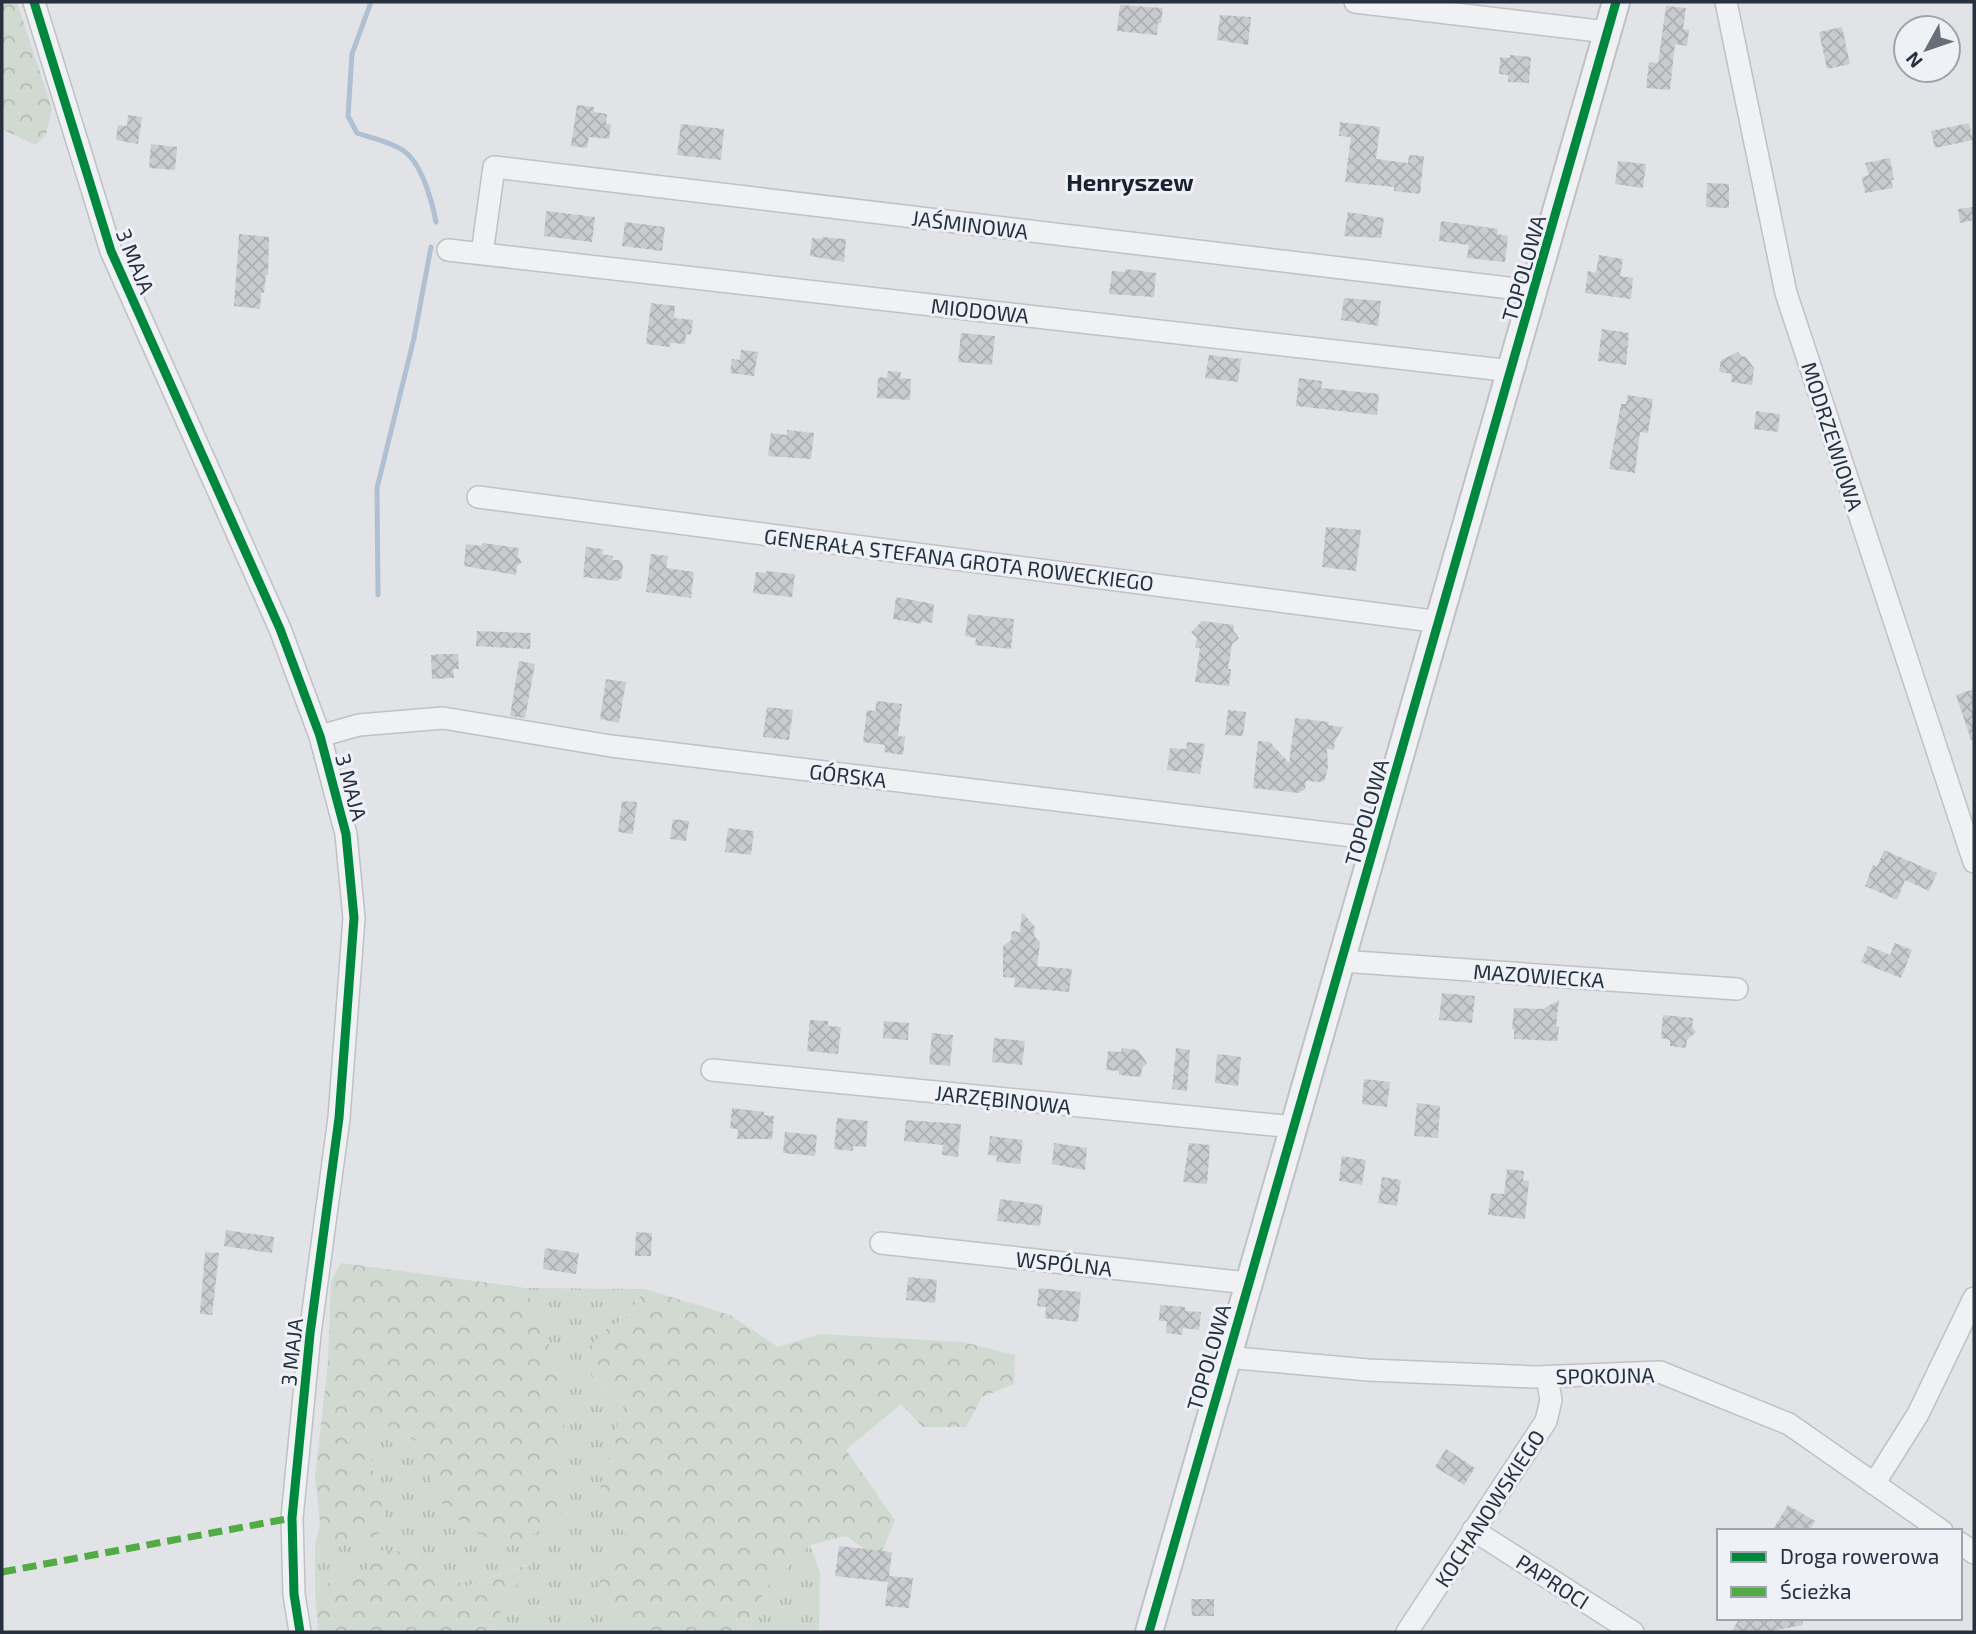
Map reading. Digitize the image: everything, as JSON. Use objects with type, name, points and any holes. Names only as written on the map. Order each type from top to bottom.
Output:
[{"type":"street","name":"3 MAJA","points":[[34,2],[111,251],[280,629],[320,736],[346,834],[354,918],[339,1118],[310,1334],[292,1518],[294,1594],[300,1632]]},
{"type":"street","points":[[1355,2],[1607,32]]},
{"type":"street","name":"TOPOLOWA","points":[[1149,1632],[1512,371],[1615,2]]},
{"type":"street","name":"MODRZEWIOWA","points":[[1726,2],[1786,293],[1974,862]]},
{"type":"street","name":"JAŚMINOWA","points":[[482,254],[494,167],[1534,291]]},
{"type":"street","name":"MIODOWA","points":[[448,250],[1512,371]]},
{"type":"street","name":"GENERAŁA STEFANA GROTA ROWECKIEGO","points":[[478,497],[1440,622]]},
{"type":"street","name":"GÓRSKA","points":[[320,736],[359,724],[443,718],[611,746],[1377,839]]},
{"type":"street","name":"MAZOWIECKA","points":[[1341,961],[1737,989]]},
{"type":"street","name":"JARZĘBINOWA","points":[[712,1070],[1294,1128]]},
{"type":"street","name":"WSPÓLNA","points":[[881,1243],[1248,1283]]},
{"type":"street","points":[[1874,1484],[1918,1414],[1974,1298]]},
{"type":"street","name":"SPOKOJNA","points":[[1226,1357],[1368,1370],[1547,1377],[1660,1372],[1789,1424],[1939,1529]]},
{"type":"street","name":"KOCHANOWSKIEGO","points":[[1407,1632],[1546,1421],[1551,1400],[1547,1377]]},
{"type":"street","name":"PAPROCI","points":[[1473,1530],[1633,1632]]},
{"type":"green space","points":[[2,2],[17,2],[52,109],[46,135],[35,145],[2,129]]},
{"type":"green space","points":[[341,1263],[526,1288],[562,1377],[564,1425],[560,1520],[510,1546],[471,1531],[438,1499],[418,1442],[382,1423],[365,1439],[388,1530],[354,1544],[315,1544],[320,1523],[315,1477],[328,1362],[331,1281]]},
{"type":"green space","points":[[526,1288],[645,1289],[625,1319],[609,1327],[593,1377],[624,1404],[600,1489],[632,1546],[647,1631],[661,1632],[488,1632],[529,1564],[467,1586],[443,1577],[361,1576],[315,1592],[315,1544],[354,1544],[388,1530],[365,1439],[382,1423],[418,1442],[438,1499],[542,1331]]},
{"type":"green space","points":[[645,1289],[730,1315],[778,1347],[820,1334],[963,1342],[1015,1355],[1014,1384],[982,1397],[966,1427],[923,1427],[901,1404],[846,1450],[895,1520],[879,1559],[846,1536],[810,1545],[767,1587],[742,1631],[647,1631],[598,1596],[603,1558],[632,1546],[600,1489],[624,1404],[593,1377],[584,1352],[609,1327],[625,1319]]},
{"type":"green space","points":[[810,1545],[820,1573],[819,1632],[735,1632],[742,1631],[767,1587]]},
{"type":"green space","points":[[382,1550],[429,1554],[443,1577],[467,1586],[530,1564],[488,1632],[318,1632],[315,1592],[342,1574],[361,1576]]},
{"type":"building","points":[[1120,5],[1163,8],[1157,35],[1117,31]]},
{"type":"building","points":[[1666,6],[1686,8],[1683,29],[1689,30],[1687,46],[1675,44],[1670,90],[1646,88],[1649,62],[1658,63]]},
{"type":"building","points":[[1220,15],[1251,17],[1248,45],[1217,40]]},
{"type":"building","points":[[1842,27],[1850,64],[1827,69],[1819,32]]},
{"type":"building","points":[[1510,55],[1531,57],[1529,83],[1508,82],[1508,75],[1499,74],[1500,57],[1510,58]]},
{"type":"building","points":[[577,105],[594,107],[594,112],[607,114],[606,124],[611,124],[609,139],[589,137],[587,148],[571,146]]},
{"type":"building","points":[[128,115],[142,117],[138,144],[116,140],[118,125],[127,126]]},
{"type":"building","points":[[1340,122],[1380,127],[1376,159],[1408,163],[1409,155],[1424,156],[1420,194],[1394,191],[1394,187],[1345,182],[1351,137],[1339,136]]},
{"type":"building","points":[[1969,123],[1973,140],[1935,148],[1931,131]]},
{"type":"building","points":[[681,124],[724,129],[721,160],[677,155]]},
{"type":"building","points":[[151,144],[177,147],[175,170],[149,168]]},
{"type":"building","points":[[1890,158],[1893,188],[1865,193],[1862,177],[1869,175],[1865,163]]},
{"type":"building","points":[[1618,161],[1646,164],[1643,188],[1615,184]]},
{"type":"building","points":[[1707,183],[1729,184],[1729,208],[1706,207]]},
{"type":"building","points":[[1974,207],[1974,220],[1960,223],[1958,209]]},
{"type":"building","points":[[546,211],[595,217],[592,242],[544,236]]},
{"type":"building","points":[[1348,212],[1384,218],[1381,238],[1344,236]]},
{"type":"building","points":[[1441,221],[1498,229],[1497,234],[1508,236],[1505,262],[1467,258],[1469,245],[1439,241]]},
{"type":"building","points":[[625,222],[665,227],[662,251],[622,246]]},
{"type":"building","points":[[239,234],[269,237],[268,275],[264,293],[261,293],[260,309],[234,306]]},
{"type":"building","points":[[812,238],[846,239],[844,262],[810,256]]},
{"type":"building","points":[[1599,255],[1623,259],[1620,276],[1633,278],[1631,299],[1585,293],[1588,271],[1596,273]]},
{"type":"building","points":[[1126,269],[1156,273],[1154,297],[1109,294],[1112,271],[1125,272]]},
{"type":"building","points":[[1344,298],[1381,301],[1378,326],[1341,320]]},
{"type":"building","points":[[651,303],[675,306],[674,318],[693,320],[691,335],[686,334],[685,344],[671,343],[670,347],[646,344]]},
{"type":"building","points":[[1602,329],[1629,333],[1626,365],[1598,361]]},
{"type":"building","points":[[961,333],[995,336],[992,365],[958,362]]},
{"type":"building","points":[[741,350],[758,352],[754,376],[730,373],[732,359],[740,360]]},
{"type":"building","points":[[1738,352],[1746,357],[1754,368],[1752,385],[1731,382],[1732,374],[1719,372],[1721,360]]},
{"type":"building","points":[[1209,355],[1241,359],[1238,382],[1205,378]]},
{"type":"building","points":[[888,371],[901,372],[900,378],[911,379],[910,400],[877,398],[878,377],[887,378]]},
{"type":"building","points":[[1299,378],[1322,381],[1321,388],[1379,394],[1377,415],[1296,406]]},
{"type":"building","points":[[1628,395],[1653,399],[1648,433],[1640,432],[1635,473],[1609,469],[1621,404],[1626,404]]},
{"type":"building","points":[[1756,411],[1780,414],[1778,432],[1754,429]]},
{"type":"building","points":[[787,430],[814,433],[811,459],[768,456],[771,433],[787,435]]},
{"type":"building","points":[[1326,527],[1361,530],[1356,571],[1322,567]]},
{"type":"building","points":[[482,543],[519,548],[518,557],[522,562],[517,566],[516,575],[464,566],[466,544],[482,546]]},
{"type":"building","points":[[586,547],[603,549],[602,554],[613,556],[612,560],[620,560],[623,566],[622,577],[618,581],[583,577]]},
{"type":"building","points":[[651,554],[668,556],[666,568],[694,572],[691,598],[646,592]]},
{"type":"building","points":[[756,572],[795,574],[792,597],[753,593]]},
{"type":"building","points":[[896,597],[934,604],[932,623],[922,621],[921,624],[893,619]]},
{"type":"building","points":[[968,614],[1014,619],[1011,649],[975,645],[976,638],[965,636]]},
{"type":"building","points":[[1202,621],[1234,625],[1233,630],[1239,638],[1232,644],[1228,669],[1231,669],[1229,686],[1195,682],[1200,648],[1195,648],[1197,638],[1191,632]]},
{"type":"building","points":[[477,631],[531,633],[530,649],[476,646]]},
{"type":"building","points":[[458,654],[459,669],[453,669],[454,678],[432,679],[431,655]]},
{"type":"building","points":[[519,661],[535,664],[525,718],[510,716]]},
{"type":"building","points":[[606,679],[626,682],[619,723],[600,719]]},
{"type":"building","points":[[1974,689],[1974,740],[1971,740],[1956,695]]},
{"type":"building","points":[[877,701],[902,704],[898,736],[905,737],[903,755],[884,752],[885,745],[863,742],[867,710],[875,711]]},
{"type":"building","points":[[767,707],[793,710],[789,740],[763,737]]},
{"type":"building","points":[[1228,710],[1246,712],[1243,736],[1225,735]]},
{"type":"building","points":[[1295,718],[1329,722],[1328,725],[1343,727],[1335,741],[1334,750],[1327,749],[1328,767],[1325,779],[1322,782],[1306,781],[1305,789],[1299,793],[1253,788],[1258,741],[1270,742],[1289,763]]},
{"type":"building","points":[[1187,742],[1205,744],[1200,774],[1167,770],[1170,748],[1186,749]]},
{"type":"building","points":[[622,801],[637,802],[633,834],[618,832]]},
{"type":"building","points":[[673,819],[689,821],[686,841],[670,839]]},
{"type":"building","points":[[728,828],[754,831],[751,855],[725,852]]},
{"type":"building","points":[[1884,850],[1937,873],[1929,891],[1905,880],[1897,900],[1865,886],[1873,865],[1877,867]]},
{"type":"building","points":[[1022,912],[1035,927],[1034,936],[1040,943],[1037,966],[1072,969],[1069,992],[1014,987],[1015,978],[1003,977],[1003,946],[1011,940],[1012,931],[1020,932]]},
{"type":"building","points":[[1895,943],[1912,950],[1901,978],[1861,962],[1868,946],[1890,955]]},
{"type":"building","points":[[1442,993],[1475,996],[1472,1023],[1439,1020]]},
{"type":"building","points":[[1559,1000],[1557,1041],[1514,1039],[1514,1008],[1543,1009]]},
{"type":"building","points":[[1663,1015],[1693,1018],[1692,1027],[1696,1032],[1687,1040],[1686,1048],[1670,1046],[1670,1040],[1661,1038]]},
{"type":"building","points":[[810,1020],[828,1021],[828,1026],[841,1027],[838,1054],[807,1051]]},
{"type":"building","points":[[884,1021],[909,1023],[908,1040],[883,1038]]},
{"type":"building","points":[[932,1033],[953,1035],[950,1066],[929,1064]]},
{"type":"building","points":[[994,1038],[1025,1041],[1022,1065],[992,1062]]},
{"type":"building","points":[[1122,1048],[1138,1050],[1147,1063],[1142,1068],[1141,1077],[1119,1075],[1119,1071],[1106,1070],[1108,1051],[1121,1052]]},
{"type":"building","points":[[1176,1048],[1190,1050],[1187,1091],[1172,1089]]},
{"type":"building","points":[[1217,1054],[1241,1057],[1238,1086],[1215,1083]]},
{"type":"building","points":[[1364,1079],[1390,1082],[1387,1107],[1362,1104]]},
{"type":"building","points":[[1417,1103],[1440,1106],[1438,1138],[1414,1136]]},
{"type":"building","points":[[732,1108],[774,1116],[772,1139],[737,1139],[738,1129],[730,1128]]},
{"type":"building","points":[[837,1118],[868,1121],[866,1147],[853,1146],[853,1151],[834,1149]]},
{"type":"building","points":[[906,1120],[961,1124],[958,1157],[942,1155],[943,1145],[904,1141]]},
{"type":"building","points":[[785,1132],[817,1135],[815,1156],[783,1153]]},
{"type":"building","points":[[990,1136],[1023,1140],[1020,1164],[996,1162],[997,1156],[988,1155]]},
{"type":"building","points":[[1054,1143],[1087,1148],[1085,1170],[1052,1164]]},
{"type":"building","points":[[1189,1143],[1210,1145],[1207,1184],[1183,1182]]},
{"type":"building","points":[[1342,1156],[1366,1160],[1362,1185],[1339,1181]]},
{"type":"building","points":[[1507,1169],[1524,1171],[1523,1180],[1529,1181],[1525,1219],[1488,1215],[1491,1193],[1504,1194]]},
{"type":"building","points":[[1382,1177],[1401,1180],[1397,1206],[1378,1203]]},
{"type":"building","points":[[1000,1199],[1043,1205],[1040,1226],[997,1221]]},
{"type":"building","points":[[226,1230],[274,1237],[272,1253],[224,1246]]},
{"type":"building","points":[[636,1232],[652,1233],[651,1256],[635,1256]]},
{"type":"building","points":[[545,1248],[579,1253],[576,1274],[543,1269]]},
{"type":"building","points":[[205,1252],[219,1253],[212,1315],[200,1314]]},
{"type":"building","points":[[908,1277],[937,1280],[935,1303],[906,1300]]},
{"type":"building","points":[[1039,1288],[1081,1292],[1078,1322],[1045,1318],[1046,1307],[1037,1306]]},
{"type":"building","points":[[1160,1305],[1185,1307],[1185,1311],[1201,1312],[1199,1330],[1183,1328],[1182,1335],[1166,1333],[1167,1321],[1159,1321]]},
{"type":"building","points":[[1446,1449],[1475,1468],[1464,1485],[1435,1467]]},
{"type":"building","points":[[1788,1505],[1815,1521],[1810,1529],[1773,1529]]},
{"type":"building","points":[[839,1546],[892,1552],[889,1576],[913,1578],[909,1608],[885,1606],[888,1582],[835,1576]]},
{"type":"building","points":[[1191,1599],[1214,1599],[1214,1616],[1192,1616]]},
{"type":"building","points":[[1739,1620],[1803,1620],[1803,1625],[1767,1632],[1731,1632]]},
{"type":"waterway","points":[[371,2],[352,54],[348,116],[357,133],[393,145],[410,157],[425,184],[436,222]]},
{"type":"waterway","points":[[378,595],[377,488],[414,338],[431,247]]},
{"type":"marked path","points":[[2,1572],[292,1518]]},
{"type":"cycle path","points":[[34,2],[111,251],[280,629],[320,736],[346,834],[354,918],[339,1118],[310,1334],[292,1518],[294,1594],[300,1632]]},
{"type":"cycle path","points":[[1149,1632],[1616,2]]},
{"type":"district","name":"Henryszew","points":[[1130,181]]}]
